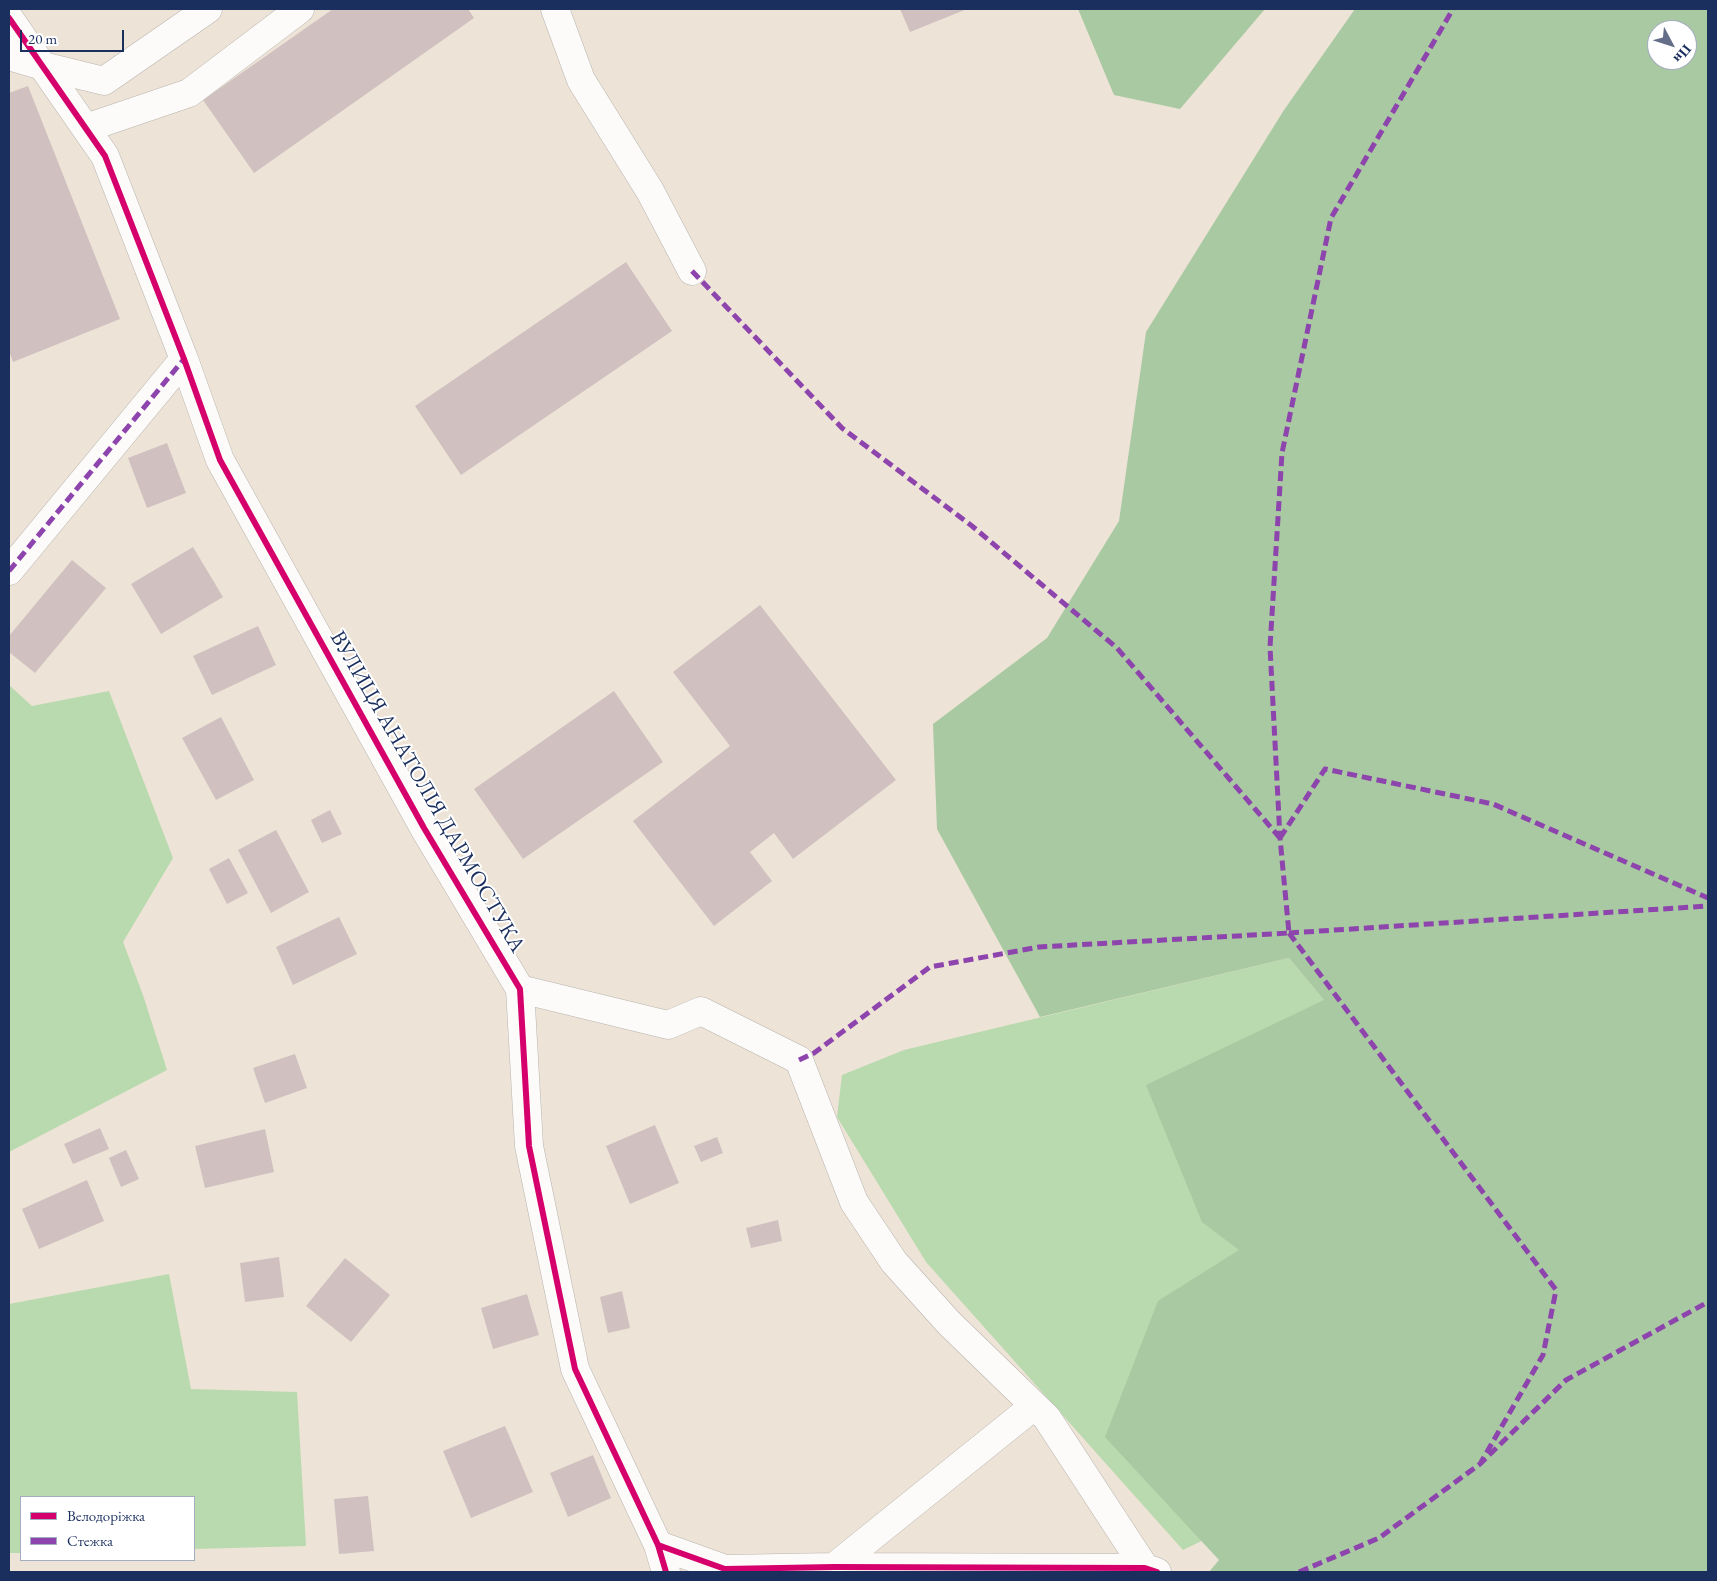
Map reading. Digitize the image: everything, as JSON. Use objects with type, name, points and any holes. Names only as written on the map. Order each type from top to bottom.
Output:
[{"type":"street","points":[[9,56],[104,81],[208,9]]},
{"type":"street","points":[[86,128],[189,92],[300,9]]},
{"type":"street","points":[[554,9],[581,80],[650,191],[692,271]]},
{"type":"street","name":"ВУЛИЦЯ АНАТОЛІЯ ДАРМОСТУКА","points":[[9,18],[105,156],[184,359],[220,460],[424,828],[520,989],[529,1146],[576,1368],[658,1545],[666,1572]]},
{"type":"street","points":[[9,571],[184,359]]},
{"type":"street","points":[[520,989],[668,1025],[701,1010],[799,1060],[854,1202],[894,1262],[949,1323],[1046,1418],[1151,1570]]},
{"type":"street","points":[[834,1567],[1034,1406]]},
{"type":"street","points":[[658,1545],[725,1569],[834,1567],[1151,1570]]},
{"type":"green space","points":[[1078,9],[1265,9],[1180,109],[1114,95]]},
{"type":"green space","points":[[1355,9],[1708,9],[1708,1572],[1209,1572],[1219,1560],[1105,1437],[1158,1301],[1239,1250],[1202,1222],[1146,1085],[1324,1000],[1289,958],[1040,1017],[937,829],[933,724],[1047,638],[1119,521],[1146,332],[1284,110]]},
{"type":"green space","points":[[9,685],[32,706],[109,691],[173,858],[123,942],[143,995],[167,1070],[9,1152]]},
{"type":"green space","points":[[1289,958],[1324,1000],[1464,1413],[1183,1550],[926,1262],[837,1117],[842,1075],[904,1050]]},
{"type":"green space","points":[[169,1274],[191,1389],[297,1392],[306,1546],[195,1549],[195,1496],[20,1496],[20,1553],[9,1553],[9,1304]]},
{"type":"building","points":[[333,9],[468,9],[474,18],[254,173],[203,100]]},
{"type":"building","points":[[900,9],[967,9],[910,32]]},
{"type":"building","points":[[28,86],[120,319],[13,362],[9,351],[9,93]]},
{"type":"building","points":[[626,262],[672,331],[461,475],[415,406]]},
{"type":"building","points":[[167,443],[186,493],[147,508],[128,458]]},
{"type":"building","points":[[193,547],[223,597],[161,634],[131,584]]},
{"type":"building","points":[[72,560],[106,588],[35,673],[9,652],[9,636]]},
{"type":"building","points":[[760,605],[896,780],[793,859],[774,833],[750,852],[772,881],[714,926],[633,821],[730,746],[673,672]]},
{"type":"building","points":[[258,626],[276,665],[212,695],[193,656]]},
{"type":"building","points":[[614,691],[663,762],[523,859],[474,789]]},
{"type":"building","points":[[221,717],[254,780],[216,800],[182,738]]},
{"type":"building","points":[[330,810],[342,834],[322,843],[311,820]]},
{"type":"building","points":[[276,830],[309,892],[271,913],[238,850]]},
{"type":"building","points":[[229,858],[248,893],[227,904],[209,869]]},
{"type":"building","points":[[339,917],[357,954],[293,985],[276,947]]},
{"type":"building","points":[[295,1054],[307,1088],[265,1103],[253,1068]]},
{"type":"building","points":[[655,1125],[679,1183],[630,1204],[606,1146]]},
{"type":"building","points":[[100,1128],[109,1149],[73,1164],[64,1144]]},
{"type":"building","points":[[265,1129],[274,1172],[205,1188],[195,1146]]},
{"type":"building","points":[[717,1137],[723,1153],[701,1162],[694,1146]]},
{"type":"building","points":[[126,1150],[139,1179],[121,1187],[109,1158]]},
{"type":"building","points":[[87,1180],[104,1221],[39,1249],[22,1209]]},
{"type":"building","points":[[778,1220],[782,1241],[751,1248],[746,1228]]},
{"type":"building","points":[[279,1257],[284,1297],[245,1302],[240,1263]]},
{"type":"building","points":[[345,1258],[390,1295],[351,1342],[306,1306]]},
{"type":"building","points":[[622,1291],[630,1328],[608,1333],[600,1297]]},
{"type":"building","points":[[527,1294],[539,1335],[493,1349],[481,1308]]},
{"type":"building","points":[[505,1426],[533,1492],[471,1518],[443,1451]]},
{"type":"building","points":[[593,1455],[611,1498],[568,1517],[550,1473]]},
{"type":"building","points":[[368,1496],[374,1551],[339,1554],[334,1499]]},
{"type":"marked path","points":[[799,1060],[814,1053],[930,967],[1039,947],[1289,933],[1280,838],[1270,647],[1282,453],[1331,218],[1453,9]]},
{"type":"marked path","points":[[692,271],[842,428],[972,526],[1117,648],[1280,838]]},
{"type":"marked path","points":[[9,571],[184,359]]},
{"type":"marked path","points":[[1280,838],[1325,769],[1493,804],[1708,898]]},
{"type":"marked path","points":[[1289,933],[1708,906]]},
{"type":"marked path","points":[[1289,933],[1556,1290],[1543,1355],[1480,1464]]},
{"type":"marked path","points":[[1299,1572],[1379,1538],[1480,1464],[1566,1380],[1708,1302]]},
{"type":"cycle path","points":[[9,18],[105,156],[184,359],[220,460],[424,828],[520,989],[529,1146],[575,1369],[658,1545],[666,1572]]},
{"type":"cycle path","points":[[658,1545],[725,1569],[834,1567],[1145,1568],[1157,1572]]}]
